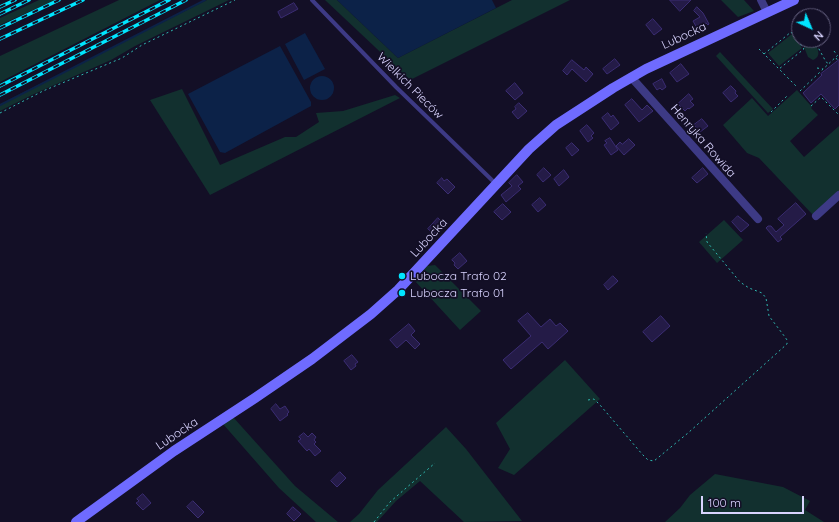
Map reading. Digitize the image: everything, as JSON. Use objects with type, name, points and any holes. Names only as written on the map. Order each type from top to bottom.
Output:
[{"type":"street","points":[[761,0],[767,12]]},
{"type":"street","name":"Lubocka","points":[[76,522],[167,456],[312,358],[371,314],[398,290],[547,132],[631,77],[674,55],[794,0]]},
{"type":"street","name":"Henryka Rowida","points":[[631,77],[758,220]]},
{"type":"street","points":[[816,216],[839,195]]},
{"type":"lane","name":"Wielkich Pieców","points":[[312,0],[396,87],[496,185]]},
{"type":"path","points":[[0,113],[43,91],[122,58],[142,45],[235,0]]},
{"type":"path","points":[[764,54],[790,32],[804,49],[779,69]]},
{"type":"path","points":[[818,48],[828,64]]},
{"type":"path","points":[[759,49],[797,87]]},
{"type":"path","points":[[800,91],[835,58],[838,54],[834,51]]},
{"type":"path","points":[[835,58],[838,61]]},
{"type":"path","points":[[817,68],[824,69]]},
{"type":"path","points":[[771,112],[788,95]]},
{"type":"path","points":[[811,106],[821,97],[839,115]]},
{"type":"path","points":[[588,400],[594,400],[600,405],[642,454],[648,460],[654,461],[688,433],[787,344],[786,337],[769,316],[766,298],[762,293],[749,288],[740,282],[707,242],[706,233]]},
{"type":"path","points":[[374,522],[390,502],[435,463]]},
{"type":"green space","points":[[39,0],[55,0],[0,25],[0,18]]},
{"type":"green space","points":[[119,0],[160,0],[0,82],[0,56]]},
{"type":"green space","points":[[207,0],[229,0],[135,46],[111,60],[34,94],[0,111],[0,104]]},
{"type":"green space","points":[[325,0],[337,0],[398,58],[512,0],[570,0],[410,80]]},
{"type":"green space","points":[[721,0],[744,0],[754,11],[738,17]]},
{"type":"green space","points":[[791,35],[791,48],[802,48],[779,66],[768,53]]},
{"type":"green space","points":[[804,48],[817,48],[818,56],[816,58],[813,60],[808,57]]},
{"type":"green space","points":[[720,52],[773,109],[768,113],[716,56]]},
{"type":"green space","points":[[182,89],[220,165],[285,137],[296,137],[319,122],[316,113],[343,111],[395,95],[400,98],[210,195],[150,100]]},
{"type":"green space","points":[[797,90],[818,115],[790,141],[804,157],[839,126],[839,191],[813,215],[759,158],[747,153],[723,125],[752,98],[768,116]]},
{"type":"green space","points":[[724,220],[743,240],[717,263],[699,242]]},
{"type":"green space","points":[[435,265],[481,311],[460,330],[415,281],[427,266]]},
{"type":"green space","points":[[565,360],[600,399],[514,475],[498,468],[510,449],[496,423]]},
{"type":"green space","points":[[233,417],[295,486],[338,522],[316,522],[279,488],[223,424]]},
{"type":"green space","points":[[446,427],[466,449],[522,521],[464,522],[420,481],[396,501],[377,522],[350,522],[359,514],[378,490]]},
{"type":"green space","points":[[715,474],[783,487],[810,501],[805,510],[824,522],[665,522],[680,508],[690,495]]},
{"type":"water","points":[[337,0],[492,0],[496,8],[398,58]]},
{"type":"water","points":[[305,33],[325,69],[304,80],[285,44]]},
{"type":"water","points":[[280,46],[311,102],[311,106],[225,153],[220,152],[188,94]]},
{"type":"water","points":[[322,76],[327,77],[333,83],[333,93],[327,99],[322,100],[317,99],[311,93],[310,88],[311,83],[317,77]]},
{"type":"building","points":[[670,0],[691,0],[680,11]]},
{"type":"building","points":[[294,3],[298,9],[281,18],[278,12]]},
{"type":"building","points":[[697,7],[703,13],[709,24],[708,25],[706,23],[697,28],[693,21],[700,17],[694,11]]},
{"type":"building","points":[[653,19],[662,29],[654,35],[646,25]]},
{"type":"building","points":[[615,59],[620,65],[607,74],[603,69]]},
{"type":"building","points":[[572,60],[584,70],[586,67],[593,74],[586,82],[572,69],[567,75],[563,71]]},
{"type":"building","points":[[839,60],[839,105],[835,109],[821,94],[811,103],[803,93],[822,75],[821,74]]},
{"type":"building","points":[[681,64],[689,74],[677,82],[670,73]]},
{"type":"building","points":[[662,79],[666,87],[662,90],[660,88],[657,90],[653,84]]},
{"type":"building","points":[[515,83],[523,93],[515,100],[506,91]]},
{"type":"building","points":[[731,86],[736,91],[735,93],[738,96],[731,102],[723,93]]},
{"type":"building","points":[[689,94],[693,99],[690,101],[694,105],[685,111],[678,104]]},
{"type":"building","points":[[632,99],[642,110],[647,105],[653,111],[639,122],[625,105]]},
{"type":"building","points":[[519,103],[527,111],[518,119],[512,112],[516,109],[515,107]]},
{"type":"building","points":[[608,113],[611,117],[613,115],[619,123],[611,130],[602,118]]},
{"type":"building","points":[[702,119],[708,126],[700,132],[694,125]]},
{"type":"building","points":[[587,125],[594,133],[591,136],[593,138],[588,142],[580,131]]},
{"type":"building","points":[[610,138],[618,150],[611,155],[604,145],[607,143],[605,141]]},
{"type":"building","points":[[629,139],[635,145],[624,155],[616,146],[620,142],[622,144]]},
{"type":"building","points":[[572,143],[579,150],[572,156],[566,148]]},
{"type":"building","points":[[544,168],[551,175],[543,182],[537,175]]},
{"type":"building","points":[[703,168],[708,174],[697,183],[692,178]]},
{"type":"building","points":[[564,170],[569,177],[559,186],[554,179]]},
{"type":"building","points":[[517,175],[523,182],[518,186],[521,189],[506,202],[501,195],[512,186],[509,183]]},
{"type":"building","points":[[442,178],[444,181],[447,179],[455,187],[448,194],[437,183]]},
{"type":"building","points":[[540,198],[546,205],[538,212],[532,205]]},
{"type":"building","points":[[796,203],[806,214],[780,237],[782,239],[778,242],[766,228],[771,226],[776,232],[784,225],[778,219]]},
{"type":"building","points":[[503,204],[511,212],[502,220],[494,212]]},
{"type":"building","points":[[738,216],[749,225],[741,232],[732,222]]},
{"type":"building","points":[[438,218],[444,224],[435,235],[428,229]]},
{"type":"building","points":[[460,253],[467,261],[458,269],[452,260]]},
{"type":"building","points":[[613,276],[618,281],[608,290],[604,285]]},
{"type":"building","points":[[528,313],[541,327],[550,319],[556,326],[560,323],[568,331],[548,349],[542,342],[511,369],[503,360],[531,336],[518,321]]},
{"type":"building","points":[[661,316],[670,326],[652,342],[643,332]]},
{"type":"building","points":[[409,324],[415,331],[411,335],[420,344],[415,349],[406,340],[397,348],[390,340]]},
{"type":"building","points":[[352,355],[358,362],[351,370],[344,361]]},
{"type":"building","points":[[276,404],[280,409],[285,406],[289,412],[287,414],[288,415],[280,421],[271,409]]},
{"type":"building","points":[[304,433],[308,437],[312,433],[316,437],[314,440],[316,442],[314,444],[321,451],[315,456],[309,449],[307,451],[298,441],[301,439],[299,437]]},
{"type":"building","points":[[340,472],[346,478],[337,487],[331,481]]},
{"type":"building","points":[[143,494],[151,503],[143,510],[136,503],[139,501],[137,499]]},
{"type":"building","points":[[193,501],[204,512],[198,518],[187,507]]},
{"type":"building","points":[[293,507],[301,514],[294,521],[287,514]]},
{"type":"waterway","points":[[0,105],[205,0]]},
{"type":"railway","points":[[0,7],[15,0]]},
{"type":"railway","points":[[0,14],[29,0]]},
{"type":"railway","points":[[0,28],[59,0]]},
{"type":"railway","points":[[0,39],[83,0]]},
{"type":"railway","points":[[0,86],[169,0]]},
{"type":"railway","points":[[0,95],[186,0]]},
{"type":"place","name":"Lubocza Trafo 02","points":[[402,276]]},
{"type":"place","name":"Lubocza Trafo 01","points":[[402,293]]}]
